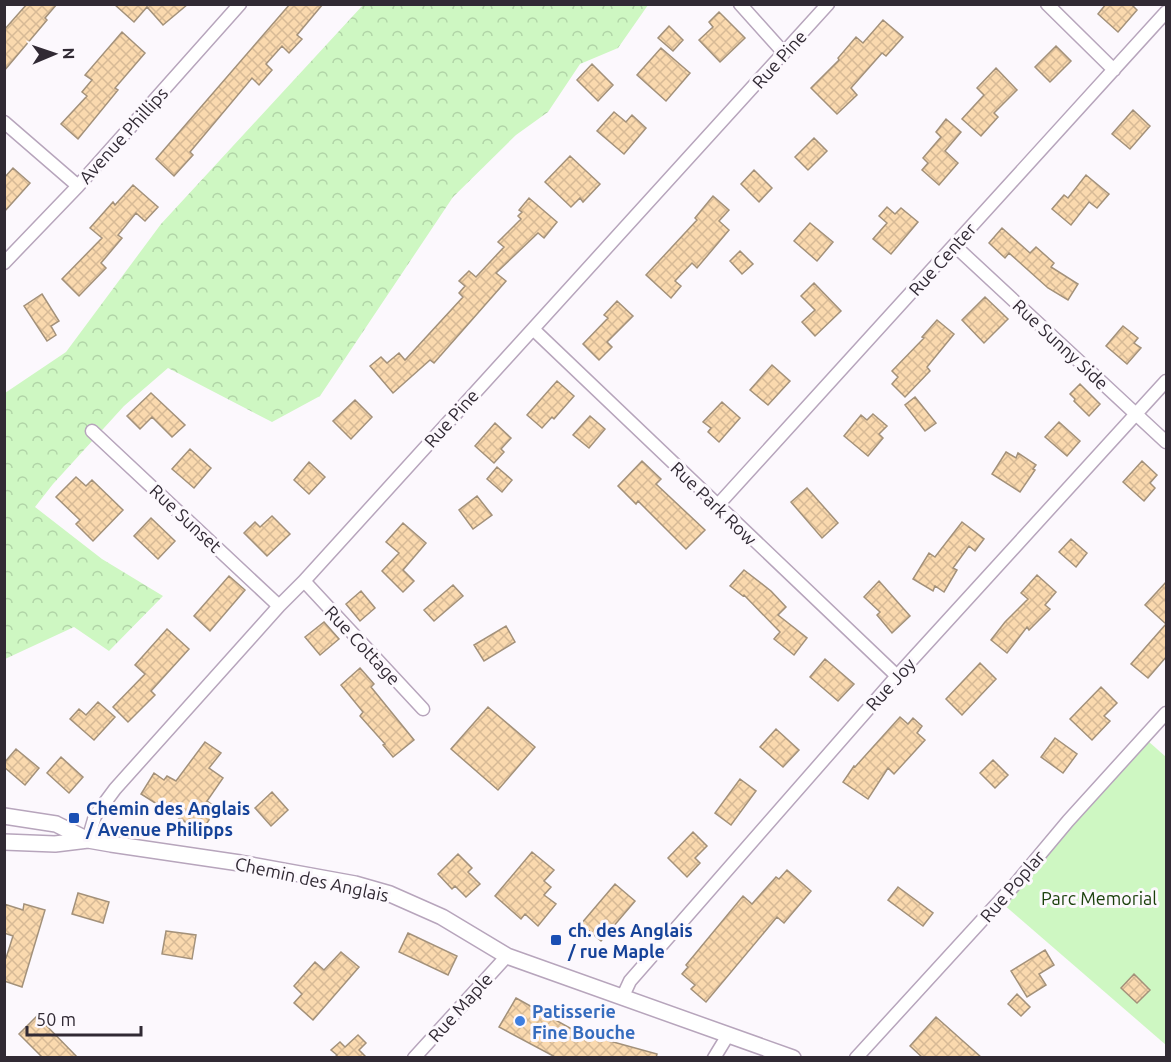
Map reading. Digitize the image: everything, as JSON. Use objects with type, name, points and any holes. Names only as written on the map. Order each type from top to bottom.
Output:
[{"type":"street","name":"Avenue Phillips","points":[[4,263],[78,186],[240,4]]},
{"type":"street","points":[[740,4],[784,53]]},
{"type":"street","name":"Rue Pine","points":[[88,840],[94,816],[115,789],[828,4]]},
{"type":"street","points":[[1047,4],[1114,70]]},
{"type":"street","name":"Rue Center","points":[[717,506],[1167,12]]},
{"type":"street","points":[[4,122],[78,186]]},
{"type":"street","name":"Rue Sunny Side","points":[[955,246],[1167,442]]},
{"type":"street","name":"Rue Park Row","points":[[533,328],[897,676]]},
{"type":"street","name":"Rue Joy","points":[[623,996],[630,981],[897,676],[1167,381]]},
{"type":"street","name":"Rue Sunset","points":[[92,431],[279,606]]},
{"type":"street","name":"Rue Cottage","points":[[304,581],[423,709]]},
{"type":"street","name":"Rue Poplar","points":[[856,1058],[1167,713]]},
{"type":"street","name":"Chemin des Anglais","points":[[4,816],[56,824],[88,840]]},
{"type":"street","name":"Chemin des Anglais","points":[[4,842],[55,844],[88,840],[240,863],[390,894],[442,917],[507,956],[793,1058]]},
{"type":"street","name":"Rue Maple","points":[[414,1058],[507,956]]},
{"type":"street","points":[[714,1058],[728,1035]]},
{"type":"green space","points":[[363,5],[648,5],[618,48],[580,64],[548,112],[516,135],[453,197],[320,396],[272,422],[168,368],[124,406],[35,507],[102,559],[163,596],[109,651],[74,627],[5,659],[5,393],[66,352],[161,224]]},
{"type":"green space","name":"Parc Memorial","points":[[1148,741],[1166,757],[1166,1045],[1003,904]]},
{"type":"building","points":[[27,4],[57,4],[45,18],[47,20],[4,71],[4,30]]},
{"type":"building","points":[[114,4],[188,4],[163,25],[147,7],[134,22]]},
{"type":"building","points":[[290,4],[323,4],[297,35],[302,39],[289,53],[282,46],[266,64],[272,70],[259,85],[252,78],[190,152],[193,155],[174,176],[156,159]]},
{"type":"building","points":[[1106,4],[1131,4],[1137,10],[1118,32],[1098,14]]},
{"type":"building","points":[[719,12],[745,38],[720,62],[699,40],[713,27],[709,22]]},
{"type":"building","points":[[883,20],[903,37],[886,56],[882,53],[851,88],[857,95],[837,114],[811,88],[839,60],[838,58],[856,37],[863,43]]},
{"type":"building","points":[[669,26],[683,40],[673,51],[658,38]]},
{"type":"building","points":[[122,32],[145,53],[115,88],[118,90],[78,139],[61,124],[87,96],[82,92],[92,80],[85,75]]},
{"type":"building","points":[[1056,46],[1071,61],[1050,82],[1035,67]]},
{"type":"building","points":[[661,48],[690,73],[666,101],[637,75]]},
{"type":"building","points":[[592,64],[613,85],[598,101],[577,80]]},
{"type":"building","points":[[996,68],[1017,90],[994,113],[998,117],[981,136],[962,119],[984,95],[977,88]]},
{"type":"building","points":[[1133,110],[1150,126],[1130,149],[1112,134]]},
{"type":"building","points":[[614,112],[626,122],[632,115],[646,128],[624,154],[597,131]]},
{"type":"building","points":[[946,119],[961,132],[945,151],[958,163],[939,185],[922,170],[928,163],[923,158],[941,137],[936,132]]},
{"type":"building","points":[[814,138],[827,151],[808,170],[795,157]]},
{"type":"building","points":[[570,156],[600,184],[583,202],[580,198],[571,207],[545,182]]},
{"type":"building","points":[[13,168],[30,183],[4,212],[4,178]]},
{"type":"building","points":[[754,170],[772,188],[759,202],[741,184]]},
{"type":"building","points":[[1086,175],[1109,194],[1097,208],[1089,202],[1071,225],[1052,209],[1064,195],[1068,198]]},
{"type":"building","points":[[133,185],[158,207],[145,221],[136,213],[118,235],[122,238],[101,263],[106,268],[79,296],[62,279],[102,238],[90,228],[113,202],[115,205]]},
{"type":"building","points":[[713,196],[729,210],[719,221],[729,230],[697,268],[692,263],[675,281],[681,286],[671,298],[646,275],[697,220],[695,218]]},
{"type":"building","points":[[529,198],[557,222],[544,238],[538,233],[496,273],[506,281],[434,363],[430,360],[393,393],[370,366],[381,357],[387,363],[399,353],[405,360],[463,297],[459,293],[465,286],[459,281],[469,271],[476,277],[504,247],[498,242],[521,219],[518,216],[522,212],[519,210]]},
{"type":"building","points":[[887,207],[895,214],[901,208],[918,222],[891,254],[873,239],[887,223],[879,216]]},
{"type":"building","points":[[810,223],[833,242],[817,261],[794,241]]},
{"type":"building","points":[[1002,228],[1030,253],[1036,247],[1054,263],[1051,267],[1078,284],[1068,300],[1048,288],[1009,253],[1005,258],[989,243]]},
{"type":"building","points":[[740,251],[753,264],[742,274],[730,261]]},
{"type":"building","points":[[814,283],[841,311],[815,336],[802,322],[815,310],[801,296]]},
{"type":"building","points":[[42,294],[59,321],[51,326],[56,335],[47,341],[24,306]]},
{"type":"building","points":[[985,297],[1008,319],[984,343],[962,320]]},
{"type":"building","points":[[617,301],[633,316],[607,342],[612,347],[599,360],[583,344],[608,318],[604,315]]},
{"type":"building","points":[[937,320],[954,334],[927,367],[930,371],[905,397],[892,384],[898,377],[892,371],[924,338],[922,337]]},
{"type":"building","points":[[1123,326],[1138,338],[1134,343],[1141,348],[1127,364],[1106,346]]},
{"type":"building","points":[[772,365],[790,381],[768,405],[750,390]]},
{"type":"building","points":[[557,381],[574,396],[554,419],[552,417],[542,428],[527,415]]},
{"type":"building","points":[[1080,384],[1100,404],[1089,416],[1070,394]]},
{"type":"building","points":[[151,393],[185,425],[172,437],[152,417],[140,429],[127,416]]},
{"type":"building","points":[[915,397],[936,423],[925,431],[905,405]]},
{"type":"building","points":[[355,400],[372,417],[351,439],[333,421]]},
{"type":"building","points":[[722,402],[740,418],[719,442],[708,432],[711,428],[703,422]]},
{"type":"building","points":[[873,414],[887,426],[879,434],[883,438],[868,456],[844,436],[861,415],[867,420]]},
{"type":"building","points":[[590,416],[605,429],[589,448],[573,435]]},
{"type":"building","points":[[1059,422],[1080,441],[1067,456],[1045,437]]},
{"type":"building","points":[[495,423],[511,438],[501,449],[504,452],[494,463],[475,446]]},
{"type":"building","points":[[190,449],[211,468],[194,488],[172,469]]},
{"type":"building","points":[[1006,452],[1016,458],[1018,453],[1036,465],[1020,492],[992,474]]},
{"type":"building","points":[[642,461],[661,479],[656,484],[705,530],[686,549],[638,501],[636,504],[618,486]]},
{"type":"building","points":[[1142,461],[1157,475],[1150,483],[1155,488],[1144,501],[1123,482]]},
{"type":"building","points":[[309,462],[325,477],[309,494],[294,480]]},
{"type":"building","points":[[497,467],[512,480],[502,492],[487,479]]},
{"type":"building","points":[[76,477],[86,486],[92,480],[123,510],[93,541],[76,524],[80,520],[56,497]]},
{"type":"building","points":[[807,488],[838,523],[822,538],[791,502]]},
{"type":"building","points":[[477,496],[492,515],[473,529],[459,510]]},
{"type":"building","points":[[272,516],[290,534],[267,556],[244,533],[255,522],[260,527]]},
{"type":"building","points":[[151,518],[175,541],[158,559],[134,536]]},
{"type":"building","points":[[962,522],[984,539],[975,551],[969,546],[953,568],[957,570],[944,592],[935,586],[933,591],[913,579],[929,553],[935,557]]},
{"type":"building","points":[[403,523],[426,543],[403,570],[414,581],[403,592],[382,571],[399,553],[386,542]]},
{"type":"building","points":[[1071,539],[1087,553],[1076,567],[1059,552]]},
{"type":"building","points":[[744,570],[771,591],[786,607],[778,615],[807,638],[794,655],[774,639],[780,632],[744,595],[730,586]]},
{"type":"building","points":[[1037,575],[1056,592],[1045,605],[1050,609],[1029,630],[1027,627],[1007,653],[991,640],[1028,599],[1021,593]]},
{"type":"building","points":[[229,576],[245,590],[210,631],[194,616]]},
{"type":"building","points":[[879,581],[910,616],[892,633],[877,615],[880,612],[864,597]]},
{"type":"building","points":[[1167,581],[1167,656],[1148,678],[1131,664],[1166,624],[1145,605]]},
{"type":"building","points":[[453,585],[463,596],[434,621],[424,610]]},
{"type":"building","points":[[361,591],[375,608],[360,621],[346,604]]},
{"type":"building","points":[[324,622],[339,639],[320,655],[305,637]]},
{"type":"building","points":[[506,626],[515,642],[484,661],[474,645]]},
{"type":"building","points":[[167,629],[189,649],[151,691],[155,695],[128,722],[113,707],[145,674],[135,665]]},
{"type":"building","points":[[825,659],[854,684],[838,701],[810,677]]},
{"type":"building","points":[[980,663],[996,679],[962,715],[946,699]]},
{"type":"building","points":[[360,668],[374,684],[371,687],[414,740],[393,757],[383,745],[385,744],[360,716],[363,712],[341,685]]},
{"type":"building","points":[[1101,687],[1117,703],[1104,716],[1110,721],[1092,740],[1070,719]]},
{"type":"building","points":[[98,702],[115,717],[94,740],[70,719],[79,709],[86,715]]},
{"type":"building","points":[[488,707],[535,747],[498,790],[451,749]]},
{"type":"building","points":[[900,717],[908,724],[913,718],[922,726],[917,733],[925,740],[894,774],[888,768],[868,799],[843,782],[854,766]]},
{"type":"building","points":[[776,729],[799,750],[783,767],[760,747]]},
{"type":"building","points":[[1055,738],[1077,754],[1063,773],[1041,757]]},
{"type":"building","points":[[205,742],[221,753],[209,768],[223,778],[207,801],[217,808],[201,832],[141,794],[154,773],[164,780],[167,776],[176,781]]},
{"type":"building","points":[[16,749],[39,768],[25,785],[4,767],[4,763]]},
{"type":"building","points":[[61,757],[83,777],[69,793],[47,773]]},
{"type":"building","points":[[993,760],[1008,775],[995,788],[980,773]]},
{"type":"building","points":[[740,779],[756,791],[731,825],[715,813]]},
{"type":"building","points":[[272,792],[288,810],[271,826],[255,808]]},
{"type":"building","points":[[693,832],[707,846],[695,858],[700,863],[687,877],[668,858]]},
{"type":"building","points":[[532,852],[554,870],[544,881],[551,887],[544,895],[556,904],[538,926],[525,914],[521,919],[495,896]]},
{"type":"building","points":[[458,854],[472,868],[468,872],[480,884],[466,897],[455,886],[452,889],[438,874]]},
{"type":"building","points":[[787,870],[811,891],[784,923],[777,917],[706,1002],[691,989],[695,985],[682,974],[688,967],[686,965],[743,896],[752,904],[776,877],[779,879]]},
{"type":"building","points":[[615,884],[635,901],[601,941],[581,924]]},
{"type":"building","points":[[898,887],[933,913],[923,926],[888,900]]},
{"type":"building","points":[[78,893],[109,902],[103,923],[72,914]]},
{"type":"building","points":[[4,904],[23,910],[24,904],[45,910],[22,987],[4,981],[4,958],[6,958],[13,936],[4,933]]},
{"type":"building","points":[[166,931],[196,935],[192,959],[162,954]]},
{"type":"building","points":[[408,933],[457,956],[448,975],[399,952]]},
{"type":"building","points":[[1045,950],[1054,965],[1039,974],[1046,985],[1027,997],[1011,971]]},
{"type":"building","points":[[341,952],[359,967],[313,1020],[294,1003],[302,994],[294,986],[315,962],[324,970]]},
{"type":"building","points":[[1134,974],[1150,990],[1137,1003],[1121,988]]},
{"type":"building","points":[[1017,994],[1030,1007],[1021,1016],[1008,1004]]},
{"type":"building","points":[[516,998],[577,1032],[657,1054],[656,1058],[557,1058],[499,1027]]},
{"type":"building","points":[[37,1016],[78,1058],[43,1058],[19,1034]]},
{"type":"building","points":[[936,1017],[982,1058],[923,1058],[910,1046]]},
{"type":"building","points":[[358,1035],[366,1043],[359,1050],[367,1058],[334,1058],[337,1055],[331,1050],[340,1042],[345,1047]]},
{"type":"place","name":"Chemin des Anglais / Avenue Philipps","points":[[74,818]]},
{"type":"place","name":"ch. des Anglais / rue Maple","points":[[556,940]]},
{"type":"place","name":"Patisserie Fine Bouche","points":[[520,1021]]}]
